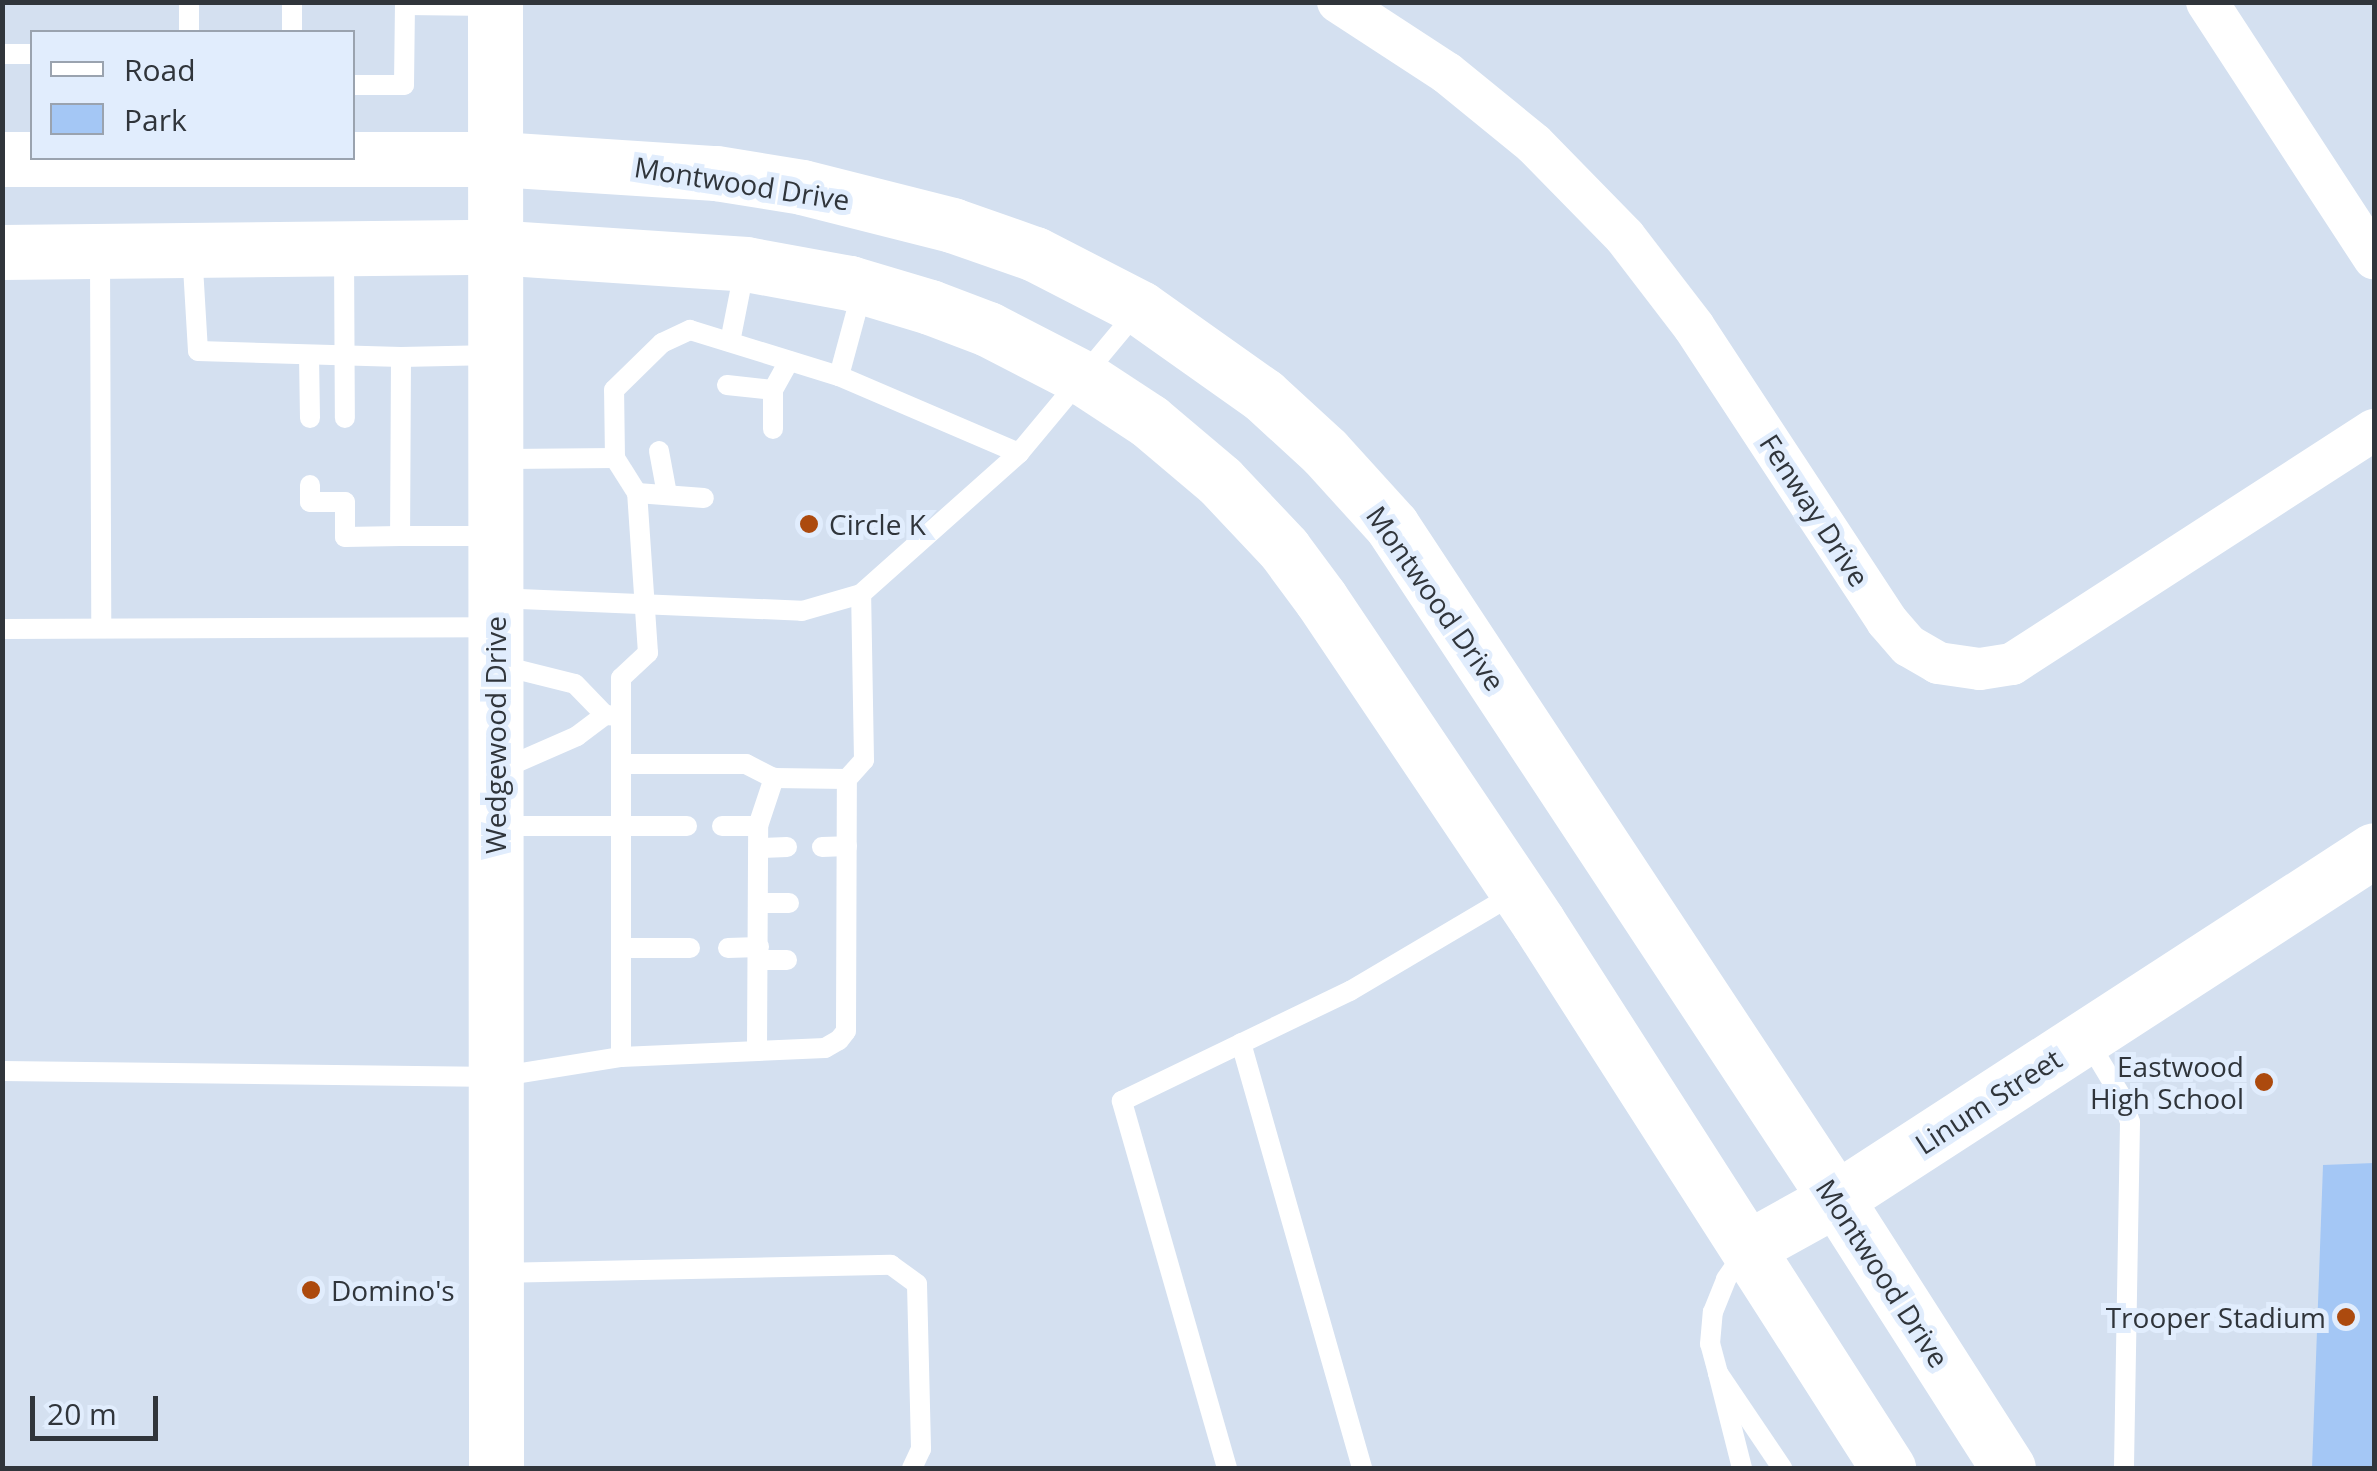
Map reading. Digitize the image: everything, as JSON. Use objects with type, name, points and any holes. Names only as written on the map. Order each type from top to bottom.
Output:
[{"type":"main road","name":"Wedgewood Drive","points":[[495,4],[496,1468]]},
{"type":"main road","name":"Montwood Drive","points":[[2,159],[30,159]]},
{"type":"main road","name":"Montwood Drive","points":[[355,159],[628,164],[802,187],[952,224],[1035,254],[1140,308],[1264,395],[1325,452],[1392,526],[1836,1199],[2008,1468]]},
{"type":"main road","points":[[2,252],[493,247],[746,264],[863,287],[988,329],[1085,378],[1149,421],[1220,481],[1284,549],[1518,892],[1888,1468]]},
{"type":"main road","name":"Linum Street","points":[[1749,1247],[1836,1199],[2374,850]]},
{"type":"street","name":"Fenway Drive","points":[[1338,2],[1462,85],[1534,144],[1625,237],[1694,326],[1887,621],[1910,646],[1938,662],[1980,669],[2012,664],[2374,430]]},
{"type":"street","points":[[2207,2],[2374,258]]},
{"type":"lane","points":[[189,2],[189,30]]},
{"type":"lane","points":[[292,2],[292,30]]},
{"type":"lane","points":[[355,85],[404,85],[405,4],[495,4]]},
{"type":"lane","points":[[2,54],[30,54]]},
{"type":"lane","points":[[344,249],[345,418]]},
{"type":"lane","points":[[192,250],[198,351],[496,356]]},
{"type":"lane","points":[[100,251],[100,628]]},
{"type":"lane","points":[[730,342],[746,264]]},
{"type":"lane","points":[[839,376],[863,287]]},
{"type":"lane","points":[[2,629],[495,630],[644,604],[802,612],[861,594],[1019,453],[1140,308]]},
{"type":"lane","points":[[621,1057],[621,764],[613,716],[621,678],[648,653],[637,493],[615,458],[614,390],[662,343],[690,330],[839,376],[1019,453]]},
{"type":"lane","points":[[309,355],[310,418]]},
{"type":"lane","points":[[400,536],[401,357]]},
{"type":"lane","points":[[772,429],[773,390],[789,361]]},
{"type":"lane","points":[[727,385],[773,390]]},
{"type":"lane","points":[[659,451],[667,494]]},
{"type":"lane","points":[[494,459],[615,458]]},
{"type":"lane","points":[[310,485],[310,502],[345,494],[345,536],[494,536]]},
{"type":"lane","points":[[637,493],[704,498]]},
{"type":"lane","points":[[2,1071],[497,1078],[621,1057],[825,1048],[846,1031],[836,960],[846,904],[847,779],[864,760],[861,594]]},
{"type":"lane","points":[[495,630],[575,684],[613,716]]},
{"type":"lane","points":[[495,772],[578,736],[613,716]]},
{"type":"lane","points":[[621,764],[746,764],[774,778],[847,779]]},
{"type":"lane","points":[[758,1051],[758,826],[774,778]]},
{"type":"lane","points":[[496,826],[687,826]]},
{"type":"lane","points":[[722,826],[758,826]]},
{"type":"lane","points":[[822,848],[847,846]]},
{"type":"lane","points":[[758,848],[787,847]]},
{"type":"lane","points":[[1227,1468],[1122,1100],[1350,991],[1518,892]]},
{"type":"lane","points":[[759,903],[788,903]]},
{"type":"lane","points":[[823,904],[846,904]]},
{"type":"lane","points":[[621,948],[690,948]]},
{"type":"lane","points":[[728,948],[787,960]]},
{"type":"lane","points":[[2086,1038],[2121,1096],[2130,1122],[2124,1468]]},
{"type":"lane","points":[[1241,1044],[1362,1468]]},
{"type":"lane","points":[[1742,1468],[1710,1344],[1714,1312],[1726,1279],[1749,1247]]},
{"type":"lane","points":[[496,1272],[890,1265],[917,1284],[922,1450],[912,1468]]},
{"type":"lane","points":[[1718,1373],[1782,1468]]},
{"type":"green space","name":"Trooper Stadium","points":[[2374,1163],[2374,1468],[2312,1468],[2323,1165]]},
{"type":"place","name":"Circle K","points":[[809,524]]},
{"type":"place","name":"Eastwood High School","points":[[2264,1082]]},
{"type":"place","name":"Domino's","points":[[311,1290]]},
{"type":"place","name":"Trooper Stadium","points":[[2346,1317]]}]
